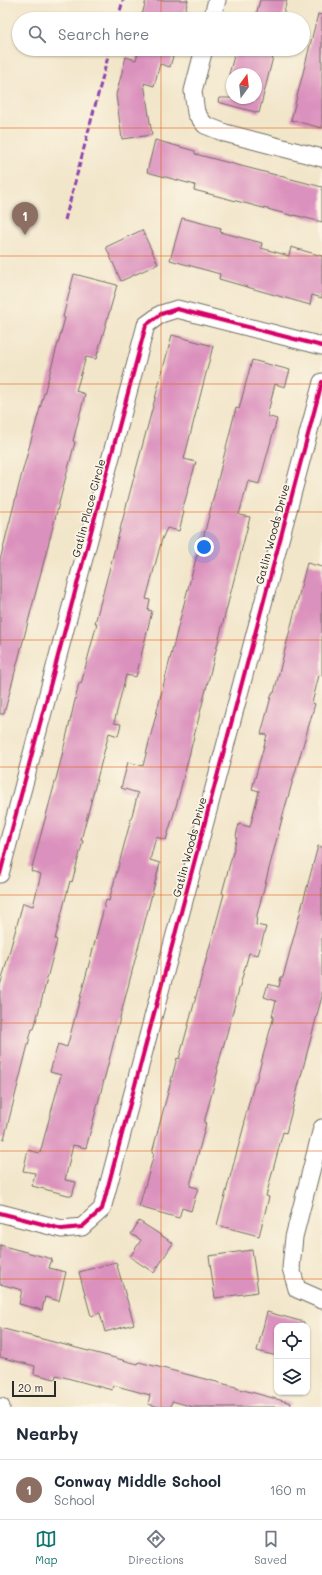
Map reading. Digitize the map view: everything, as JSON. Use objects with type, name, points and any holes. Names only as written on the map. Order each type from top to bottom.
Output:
[{"type":"street","points":[[214,12],[217,0]]},
{"type":"street","points":[[202,56],[193,91],[196,113],[205,125],[225,133],[322,158]]},
{"type":"street","name":"Gatlin Place Circle","points":[[0,874],[146,325],[160,314],[177,309],[322,346]]},
{"type":"street","name":"Gatlin Woods Drive","points":[[0,1213],[62,1229],[82,1227],[102,1209],[322,382]]},
{"type":"street","points":[[322,1128],[294,1238],[291,1268],[297,1289],[322,1300]]},
{"type":"building","points":[[146,0],[188,0],[185,12],[143,12]]},
{"type":"building","points":[[260,0],[287,0],[284,12],[257,12]]},
{"type":"building","points":[[318,14],[322,15],[322,128],[291,120],[307,56],[310,56],[310,45]]},
{"type":"building","points":[[137,56],[173,56],[170,67],[160,64],[154,86],[144,83],[152,135],[122,139],[116,95],[126,57],[136,60]]},
{"type":"building","points":[[234,56],[273,56],[262,101],[262,68],[231,68]]},
{"type":"building","points":[[219,98],[226,98],[226,104],[261,104],[259,113],[218,102]]},
{"type":"building","points":[[155,140],[195,151],[195,154],[322,187],[322,222],[194,190],[195,185],[147,172]]},
{"type":"building","points":[[182,218],[221,228],[220,232],[262,243],[261,248],[289,256],[291,247],[322,256],[322,298],[312,295],[310,305],[219,279],[220,274],[170,260]]},
{"type":"building","points":[[142,230],[158,264],[121,281],[106,247]]},
{"type":"building","points":[[74,274],[117,285],[96,359],[86,357],[76,391],[85,394],[73,441],[75,442],[4,714],[0,714],[0,560],[22,473],[65,318],[63,317]]},
{"type":"building","points":[[172,335],[213,346],[184,459],[196,462],[182,511],[184,512],[179,531],[167,528],[162,539],[146,599],[150,600],[148,610],[152,611],[136,677],[126,675],[114,723],[121,724],[118,736],[109,733],[81,840],[83,841],[72,882],[70,881],[55,939],[57,940],[34,1029],[32,1029],[4,1139],[0,1138],[0,986],[23,903],[33,906],[41,874],[31,871],[60,764],[79,683],[81,684],[97,623],[95,623]]},
{"type":"building","points":[[252,360],[290,370],[285,387],[275,384],[267,416],[277,419],[259,484],[248,481],[239,515],[250,517],[177,803],[166,840],[156,837],[150,860],[160,863],[86,1148],[73,1145],[65,1180],[76,1182],[72,1196],[32,1186],[35,1173],[23,1171],[28,1150],[40,1153],[61,1075],[50,1072],[58,1044],[67,1047],[106,900],[109,901],[138,793],[121,788],[128,762],[143,766],[236,408],[239,409]]},
{"type":"building","points":[[307,563],[322,567],[322,676],[319,675],[312,703],[315,704],[284,811],[257,915],[256,925],[266,927],[258,955],[249,953],[217,1069],[218,1070],[204,1123],[206,1123],[190,1186],[198,1188],[191,1211],[182,1208],[179,1218],[139,1207],[154,1154],[152,1153],[177,1058],[179,1059],[224,894],[222,893],[239,824],[250,827],[259,791],[252,789],[267,735],[261,734],[272,693],[274,693]]},
{"type":"building","points":[[318,846],[322,847],[322,996],[286,1133],[283,1132],[266,1196],[269,1197],[259,1236],[217,1225],[245,1122],[244,1121],[274,1016],[272,1016],[276,1001],[264,997],[268,984],[279,987],[281,977],[283,977]]},
{"type":"building","points":[[139,1221],[173,1243],[154,1273],[130,1257],[141,1240],[131,1234]]},
{"type":"building","points":[[0,1245],[52,1259],[49,1268],[66,1272],[59,1301],[45,1297],[42,1310],[19,1304],[22,1290],[0,1284]]},
{"type":"building","points":[[252,1250],[258,1292],[215,1298],[209,1256]]},
{"type":"building","points":[[116,1262],[134,1324],[105,1332],[100,1313],[91,1316],[79,1272]]},
{"type":"building","points":[[267,1312],[304,1322],[274,1323],[274,1355],[257,1351]]},
{"type":"building","points":[[0,1328],[138,1364],[139,1362],[236,1387],[291,1403],[290,1407],[193,1407],[172,1401],[171,1407],[159,1407],[148,1404],[150,1395],[113,1385],[112,1390],[56,1375],[55,1379],[34,1374],[35,1366],[0,1357]]},
{"type":"marked path","points":[[120,12],[123,0]]},
{"type":"marked path","points":[[65,220],[108,56]]},
{"type":"cycle path","points":[[0,874],[146,325],[161,314],[177,309],[322,346]]},
{"type":"cycle path","points":[[0,1213],[62,1229],[82,1227],[102,1209],[322,382]]},
{"type":"place","name":"Conway Middle School","points":[[25,235]]}]
